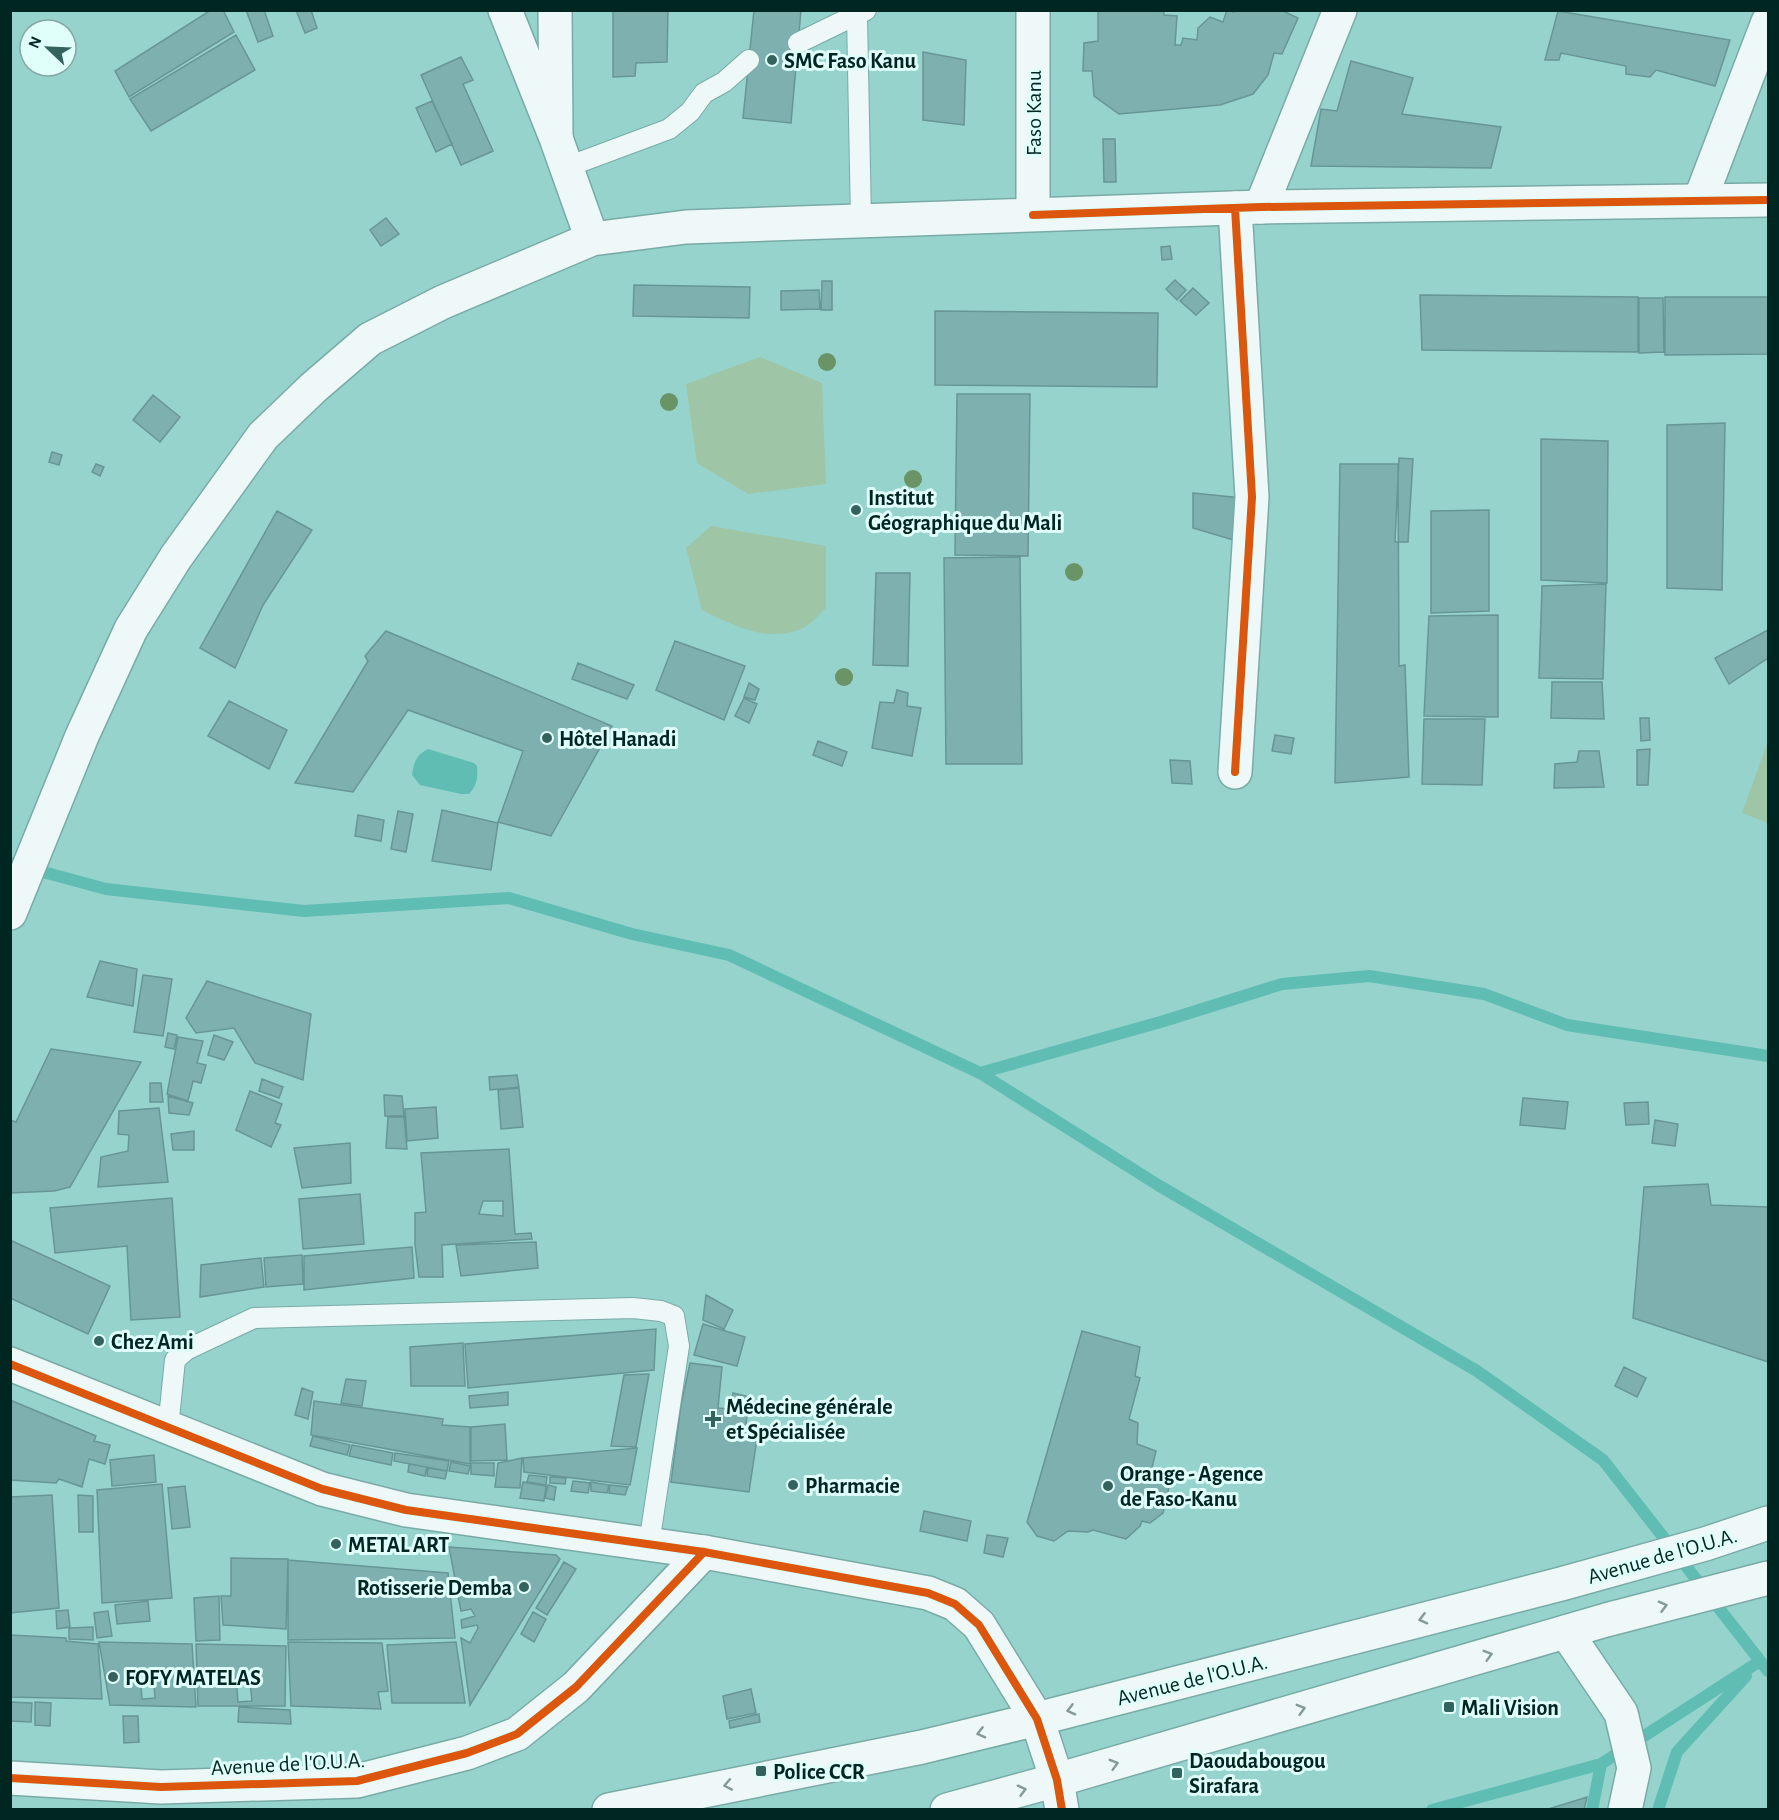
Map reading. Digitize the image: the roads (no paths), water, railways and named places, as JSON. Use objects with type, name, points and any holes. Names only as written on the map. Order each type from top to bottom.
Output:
[{"type":"main road","points":[[505,10],[592,238]]},
{"type":"main road","points":[[555,10],[561,152]]},
{"type":"main road","name":"Faso Kanu","points":[[1033,10],[1033,215]]},
{"type":"main road","points":[[1236,772],[1252,497],[1248,207],[1341,10]]},
{"type":"main road","points":[[1700,200],[1768,22]]},
{"type":"main road","points":[[10,912],[82,736],[131,630],[176,557],[263,436],[313,388],[370,339],[443,302],[592,238],[686,227],[1248,207],[1768,200]]},
{"type":"main road","points":[[10,1364],[322,1489],[364,1500],[406,1510],[704,1552],[928,1593],[956,1604],[979,1625],[1038,1719],[1060,1795]]},
{"type":"main road","name":"Avenue de l'O.U.A.","points":[[609,1809],[922,1747],[1038,1719],[1561,1584],[1705,1544],[1768,1522]]},
{"type":"main road","name":"Avenue de l'O.U.A.","points":[[10,1778],[161,1787],[357,1781],[467,1754],[517,1734],[576,1687],[704,1552]]},
{"type":"main road","points":[[947,1809],[1060,1795],[1566,1632],[1768,1578]]},
{"type":"main road","points":[[1566,1632],[1621,1713],[1634,1768],[1625,1809]]},
{"type":"lane","points":[[798,43],[862,13],[861,221]]},
{"type":"lane","points":[[561,152],[669,129],[690,112],[704,93],[724,82],[749,60]]},
{"type":"lane","points":[[168,1428],[175,1360],[186,1350],[254,1318],[633,1308],[661,1311],[674,1316],[679,1346],[648,1544]]},
{"type":"waterway","points":[[10,863],[106,889],[304,911],[509,898],[632,934],[729,955],[980,1073],[1164,1021],[1282,984],[1369,976],[1484,994],[1567,1025],[1768,1056]]},
{"type":"waterway","points":[[980,1073],[1158,1185],[1477,1371],[1603,1460],[1768,1671]]},
{"type":"waterway","points":[[1592,1810],[1601,1764],[1760,1661]]},
{"type":"waterway","points":[[1658,1810],[1677,1752],[1746,1676]]},
{"type":"waterway","points":[[1432,1810],[1601,1764]]},
{"type":"place","name":"SMC Faso Kanu","points":[[772,60]]},
{"type":"place","name":"Institut Géographique du Mali","points":[[856,510]]},
{"type":"place","name":"Hôtel Hanadi","points":[[547,738]]},
{"type":"place","name":"Chez Ami","points":[[99,1341]]},
{"type":"place","name":"Médecine générale et Spécialisée","points":[[713,1419]]},
{"type":"place","name":"Pharmacie","points":[[793,1485]]},
{"type":"place","name":"Orange - Agence de Faso-Kanu","points":[[1108,1486]]},
{"type":"place","name":"METAL ART","points":[[336,1544]]},
{"type":"place","name":"Rotisserie Demba","points":[[524,1587]]},
{"type":"place","name":"FOFY MATELAS","points":[[113,1677]]},
{"type":"place","name":"Mali Vision","points":[[1449,1707]]},
{"type":"place","name":"Police CCR","points":[[761,1771]]},
{"type":"place","name":"Daoudabougou Sirafara","points":[[1177,1773]]}]
